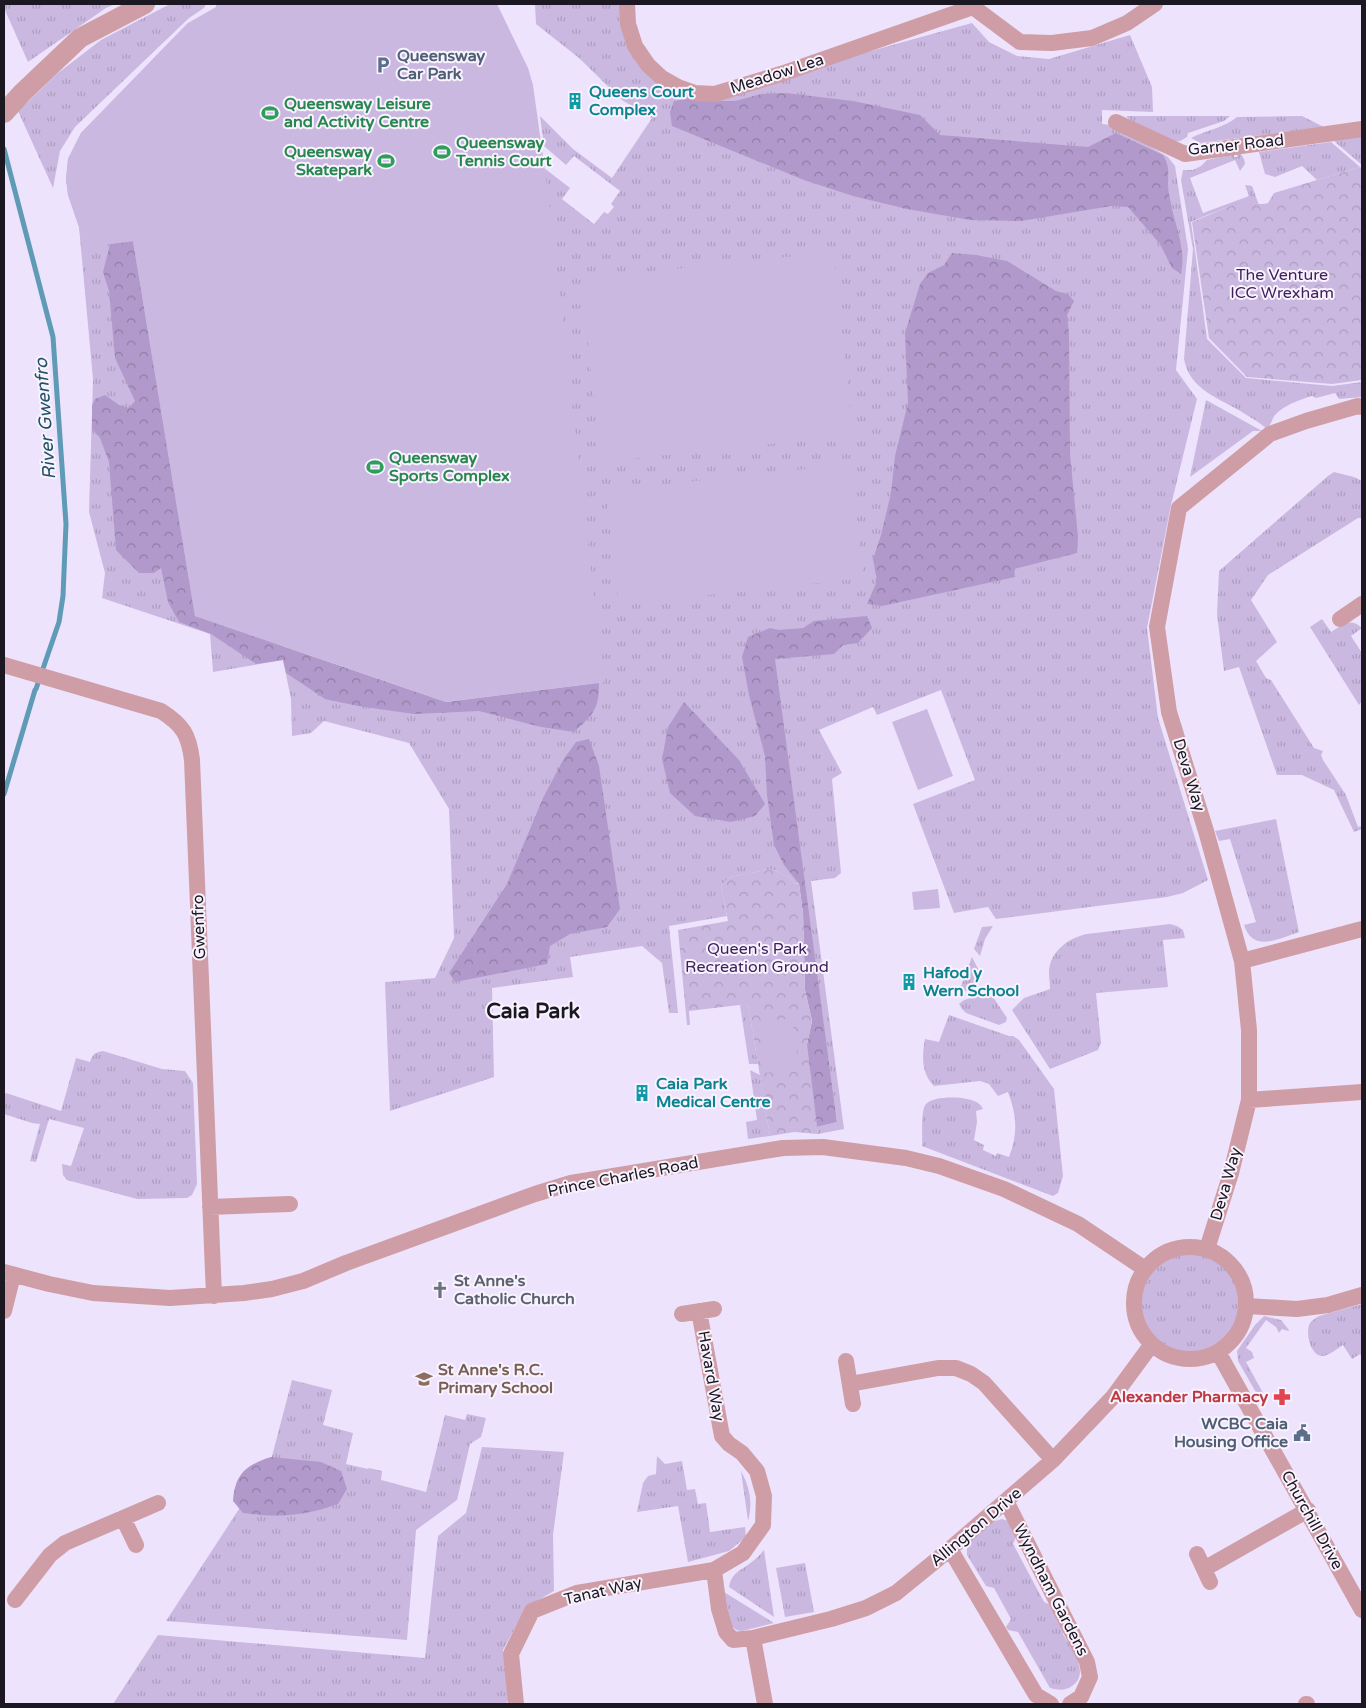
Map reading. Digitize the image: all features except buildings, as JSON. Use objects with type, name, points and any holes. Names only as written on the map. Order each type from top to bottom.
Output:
[{"type":"street","points":[[4,113],[80,38],[145,4]]},
{"type":"street","name":"Meadow Lea","points":[[626,4],[628,24],[635,46],[648,65],[662,78],[678,87],[696,93],[716,94],[784,73],[973,5]]},
{"type":"street","points":[[973,5],[1020,42],[1052,43],[1092,38],[1127,23],[1155,4]]},
{"type":"street","name":"Garner Road","points":[[1116,122],[1185,154],[1362,130]]},
{"type":"street","name":"Deva Way","points":[[1207,1248],[1231,1173],[1249,1100],[1249,1030],[1242,961],[1206,831],[1169,712],[1157,627],[1179,508],[1270,434],[1306,421],[1358,406],[1362,407]]},
{"type":"street","points":[[1340,619],[1361,607]]},
{"type":"street","name":"Gwenfro","points":[[4,665],[161,711],[174,719],[184,730],[190,744],[214,1296]]},
{"type":"street","points":[[1242,961],[1362,929]]},
{"type":"street","points":[[1249,1100],[1362,1092]]},
{"type":"street","name":"Prince Charles Road","points":[[8,1274],[93,1293],[170,1298],[254,1292],[304,1280],[526,1197],[571,1183],[783,1148],[823,1147],[906,1158],[938,1166],[1004,1189],[1078,1224],[1145,1269]]},
{"type":"street","points":[[210,1207],[290,1204]]},
{"type":"street","points":[[1190,1246],[1207,1248],[1224,1257],[1237,1270],[1245,1288],[1247,1306],[1242,1324],[1233,1340],[1218,1352],[1202,1358],[1184,1359],[1167,1354],[1152,1344],[1142,1332],[1135,1316],[1134,1300],[1137,1284],[1145,1269],[1157,1257],[1173,1249],[1190,1246]]},
{"type":"street","points":[[4,1311],[8,1274]]},
{"type":"street","points":[[1247,1306],[1296,1308],[1328,1305],[1362,1295]]},
{"type":"street","name":"Havard Way","points":[[682,1314],[707,1310],[722,1436],[729,1444],[742,1453],[757,1471],[764,1496],[763,1525],[743,1553],[714,1570]]},
{"type":"street","name":"Allington Drive","points":[[753,1638],[866,1608],[896,1592],[950,1549],[1054,1460],[1113,1397],[1152,1344]]},
{"type":"street","name":"Churchill Drive","points":[[1218,1352],[1308,1510],[1362,1610]]},
{"type":"street","points":[[846,1360],[853,1404]]},
{"type":"street","points":[[850,1384],[938,1368],[956,1368],[972,1374],[984,1383],[1054,1460]]},
{"type":"street","name":"Wyndham Gardens","points":[[1006,1501],[1088,1662],[1090,1677],[1081,1697],[1070,1704]]},
{"type":"street","points":[[15,1600],[50,1555],[65,1544],[158,1503]]},
{"type":"street","points":[[1204,1568],[1308,1510]]},
{"type":"street","points":[[123,1518],[136,1545]]},
{"type":"street","points":[[950,1549],[1036,1694],[1051,1704]]},
{"type":"street","points":[[714,1570],[719,1609],[726,1632],[733,1640],[753,1638],[765,1704]]},
{"type":"street","name":"Tanat Way","points":[[516,1704],[511,1654],[532,1611],[577,1593],[714,1570]]},
{"type":"green space","points":[[4,4],[115,4],[106,8],[28,62],[4,8]]},
{"type":"green space","points":[[170,4],[206,4],[204,8],[189,18],[75,127],[60,151],[53,188],[18,111],[58,73],[101,40]]},
{"type":"green space","name":"Queensway Sports Complex","points":[[216,4],[497,4],[528,68],[533,85],[548,193],[604,682],[446,702],[195,616],[133,241],[82,248],[79,227],[68,195],[66,179],[68,159],[81,133],[188,23],[216,7]]},
{"type":"green space","points":[[535,4],[627,4],[628,24],[662,78],[715,94],[972,23],[989,42],[1017,56],[1049,59],[1130,35],[1152,87],[1153,112],[1102,110],[1102,124],[1112,125],[1126,132],[1168,157],[1175,166],[1188,249],[1176,370],[1197,399],[1171,505],[1147,628],[1158,718],[1208,880],[1183,893],[1167,897],[996,919],[988,907],[954,913],[913,804],[975,780],[941,690],[877,715],[873,707],[819,730],[842,773],[832,779],[841,873],[835,878],[811,881],[844,1129],[818,1134],[817,1127],[837,1122],[804,882],[795,884],[790,878],[772,869],[730,877],[721,886],[727,916],[669,926],[678,1013],[669,1013],[662,963],[642,946],[570,957],[573,977],[492,988],[494,1077],[390,1111],[385,982],[435,978],[454,938],[449,809],[409,743],[324,721],[311,733],[292,736],[291,699],[283,660],[213,672],[210,634],[102,598],[105,573],[89,512],[93,379],[79,227],[68,195],[66,179],[68,159],[81,133],[188,23],[283,647],[446,702],[603,682],[544,168],[570,188],[562,199],[594,224],[604,212],[608,214],[614,207],[611,204],[620,191],[574,156],[566,165],[544,146],[540,116],[573,149],[612,178],[652,118],[622,100],[579,58],[536,24]]},
{"type":"green space","points":[[786,93],[853,101],[920,115],[940,135],[1088,147],[1116,133],[1163,155],[1167,163],[1169,195],[1180,239],[1182,256],[1181,274],[1172,268],[1160,244],[1128,207],[1111,206],[1021,221],[970,220],[907,209],[853,196],[804,180],[672,126],[670,112],[674,101],[688,99],[735,101],[761,94]]},
{"type":"green space","points":[[1126,116],[1230,116],[1224,121],[1188,133],[1187,137],[1173,142],[1130,120]]},
{"type":"green space","points":[[1302,116],[1324,127],[1200,143],[1191,138],[1226,124],[1237,117]]},
{"type":"green space","points":[[1362,133],[1362,165],[1335,142],[1334,137]]},
{"type":"green space","points":[[1331,142],[1360,167],[1317,180],[1302,166],[1275,177],[1265,174],[1259,152]]},
{"type":"green space","points":[[1240,153],[1245,164],[1240,171],[1235,160],[1190,178],[1203,213],[1249,196],[1245,185],[1252,186],[1259,205],[1251,203],[1234,205],[1191,222],[1207,339],[1246,378],[1332,386],[1362,382],[1362,397],[1339,399],[1335,393],[1316,398],[1312,396],[1283,408],[1275,415],[1266,428],[1246,414],[1202,389],[1191,376],[1184,359],[1193,249],[1181,180],[1183,170],[1193,170],[1207,160],[1234,154],[1234,157],[1237,157],[1237,154]]},
{"type":"green space","name":"The Venture ICC Wrexham","points":[[1360,167],[1362,169],[1362,380],[1332,384],[1247,377],[1209,338],[1192,222],[1241,203],[1268,203],[1274,193]]},
{"type":"green space","points":[[133,241],[195,616],[446,702],[599,683],[598,699],[594,711],[581,726],[574,732],[541,727],[479,711],[414,714],[325,699],[286,673],[283,660],[256,664],[211,634],[179,622],[168,602],[161,568],[154,573],[139,573],[116,550],[109,462],[100,438],[92,429],[92,406],[95,399],[105,395],[119,405],[129,408],[135,401],[115,358],[109,291],[103,272],[110,244]]},
{"type":"green space","points":[[833,252],[853,435],[601,462],[581,279]]},
{"type":"green space","points":[[952,253],[1007,261],[1056,291],[1068,294],[1074,301],[1067,315],[1069,333],[1070,454],[1078,537],[1077,553],[1014,569],[1015,577],[882,606],[867,604],[877,581],[873,559],[891,493],[895,456],[908,403],[905,333],[920,284],[928,273],[944,265]]},
{"type":"green space","points":[[1206,400],[1262,431],[1253,431],[1190,477]]},
{"type":"green space","points":[[850,464],[863,578],[619,605],[606,491]]},
{"type":"green space","points":[[1334,472],[1362,481],[1362,518],[1358,518],[1268,575],[1251,600],[1277,642],[1256,661],[1266,678],[1271,680],[1314,748],[1323,751],[1321,755],[1323,760],[1346,795],[1358,827],[1362,826],[1362,829],[1354,832],[1334,790],[1302,775],[1277,775],[1239,667],[1224,671],[1217,614],[1219,571]]},
{"type":"green space","points":[[867,616],[872,628],[858,643],[843,645],[834,654],[775,659],[837,1122],[817,1127],[789,1128],[812,1021],[805,990],[803,913],[799,884],[784,865],[774,845],[767,795],[765,756],[749,695],[742,657],[748,637],[770,628],[779,630],[803,628],[814,621]]},
{"type":"green space","points":[[1322,619],[1331,632],[1346,623],[1354,623],[1362,628],[1351,636],[1362,653],[1362,701],[1359,705],[1310,627]]},
{"type":"green space","points":[[684,702],[739,760],[765,804],[755,816],[731,822],[695,816],[670,793],[662,759],[668,727]]},
{"type":"green space","points":[[927,709],[953,776],[918,790],[892,722]]},
{"type":"green space","points":[[589,739],[599,766],[620,909],[607,927],[570,934],[550,946],[547,964],[455,982],[449,973],[507,884],[543,798],[563,760],[576,742]]},
{"type":"green space","points":[[1276,819],[1299,932],[1267,942],[1253,939],[1248,934],[1244,925],[1256,922],[1230,839],[1219,841],[1215,831]]},
{"type":"green space","name":"Queen's Park Recreation Ground","points":[[772,869],[790,878],[795,884],[799,884],[803,913],[805,990],[812,1021],[807,1044],[818,1134],[794,1132],[770,1136],[748,1004],[689,1011],[690,1025],[687,1025],[678,930],[728,921],[721,886],[730,877]]},
{"type":"green space","points":[[938,889],[940,908],[914,910],[912,892]]},
{"type":"green space","points":[[1170,924],[1183,930],[1185,938],[1163,940],[1168,987],[1096,993],[1101,1043],[1098,1050],[1050,1069],[1012,1010],[1024,998],[1050,989],[1050,965],[1056,952],[1073,939],[1087,934]]},
{"type":"green space","points":[[993,926],[985,939],[980,956],[974,949],[982,927]]},
{"type":"green space","points":[[972,957],[981,978],[967,991],[960,989]]},
{"type":"green space","points":[[991,994],[1007,1018],[1006,1022],[999,1025],[966,1013],[959,1004],[964,1000]]},
{"type":"green space","points":[[748,1004],[758,1064],[749,1064],[740,1005]]},
{"type":"green space","points":[[949,1015],[1013,1036],[1019,1040],[1054,1089],[1063,1176],[1058,1193],[1053,1196],[922,1146],[924,1107],[930,1101],[952,1097],[974,1101],[979,1103],[983,1109],[976,1111],[977,1122],[974,1140],[984,1145],[983,1150],[996,1156],[997,1153],[1009,1157],[1014,1141],[1015,1117],[1008,1092],[998,1096],[989,1084],[980,1081],[934,1086],[927,1076],[923,1058],[925,1039],[939,1042]]},
{"type":"green space","points":[[792,1018],[799,1068],[767,1073],[759,1023]]},
{"type":"green space","points":[[103,1051],[162,1069],[185,1071],[193,1083],[197,1184],[192,1195],[187,1198],[137,1199],[67,1180],[63,1175],[62,1164],[71,1166],[84,1128],[49,1119],[36,1162],[30,1161],[40,1124],[4,1114],[4,1096],[6,1093],[61,1111],[76,1058],[90,1062],[94,1054]]},
{"type":"green space","points":[[750,1070],[760,1075],[770,1136],[748,1139],[746,1122],[757,1120]]},
{"type":"green space","points":[[1190,1254],[1209,1258],[1224,1269],[1235,1284],[1239,1303],[1235,1322],[1224,1337],[1209,1348],[1190,1352],[1171,1348],[1156,1337],[1145,1322],[1141,1303],[1145,1284],[1156,1269],[1171,1258]]},
{"type":"green space","points":[[1362,1304],[1362,1357],[1360,1354],[1352,1359],[1343,1345],[1325,1356],[1314,1352],[1308,1337],[1312,1321],[1319,1316]]},
{"type":"green space","points":[[1264,1316],[1281,1320],[1289,1330],[1282,1329],[1279,1333],[1276,1327],[1266,1320],[1246,1348],[1252,1352],[1254,1358],[1246,1362],[1263,1393],[1258,1396],[1238,1361],[1237,1351],[1255,1325]]},
{"type":"green space","points":[[292,1380],[332,1390],[323,1425],[353,1433],[346,1464],[382,1471],[381,1480],[426,1492],[445,1415],[465,1420],[467,1414],[486,1418],[481,1437],[470,1444],[457,1500],[416,1530],[407,1640],[166,1621],[271,1460]]},
{"type":"green space","points":[[482,1447],[564,1452],[553,1535],[554,1591],[526,1607],[503,1650],[508,1700],[506,1704],[113,1704],[158,1635],[425,1658],[438,1536],[466,1513]]},
{"type":"green space","points":[[657,1456],[665,1464],[682,1461],[687,1490],[695,1489],[698,1504],[706,1503],[710,1532],[745,1527],[746,1537],[729,1551],[688,1562],[678,1506],[637,1512],[643,1483],[648,1476],[656,1474]]},
{"type":"green space","points":[[271,1457],[321,1462],[341,1471],[347,1489],[338,1504],[314,1511],[280,1516],[243,1513],[233,1501],[239,1477],[255,1463]]},
{"type":"green space","points":[[741,1471],[747,1483],[750,1496],[748,1521]]},
{"type":"green space","points":[[1002,1519],[1008,1521],[1016,1537],[1013,1544],[1044,1602],[1053,1606],[1066,1628],[1063,1634],[1078,1660],[1080,1668],[1077,1681],[1067,1689],[1050,1688],[1018,1632],[1008,1630],[1006,1627],[1011,1619],[994,1588],[986,1586],[967,1555],[970,1541],[992,1522]]},
{"type":"green space","points":[[764,1550],[774,1617],[729,1587],[736,1573],[753,1561]]},
{"type":"green space","points":[[805,1563],[814,1612],[785,1617],[776,1568]]},
{"type":"green space","points":[[724,1592],[774,1623],[742,1631],[736,1630],[732,1627],[727,1616]]},
{"type":"waterway","name":"River Gwenfro","points":[[4,149],[53,337],[66,524],[63,596],[59,622],[36,689]]},
{"type":"waterway","name":"River Gwenfro","points":[[4,794],[35,690]]},
{"type":"place","name":"Queensway Car Park","points":[[383,65]]},
{"type":"place","name":"Queens Court Complex","points":[[575,101]]},
{"type":"place","name":"Queensway Leisure and Activity Centre","points":[[270,113]]},
{"type":"place","name":"Queensway Tennis Court","points":[[442,152]]},
{"type":"place","name":"Queensway Skatepark","points":[[386,161]]},
{"type":"place","name":"Queensway Sports Complex","points":[[375,467]]},
{"type":"place","name":"Hafod y Wern School","points":[[909,982]]},
{"type":"place","name":"Caia Park Medical Centre","points":[[642,1093]]},
{"type":"place","name":"St Anne's Catholic Church","points":[[440,1290]]},
{"type":"place","name":"St Anne's R.C. Primary School","points":[[424,1379]]},
{"type":"place","name":"Alexander Pharmacy","points":[[1282,1397]]},
{"type":"place","name":"WCBC Caia Housing Office","points":[[1302,1433]]},
{"type":"district","name":"Caia Park","points":[[533,1011]]}]
